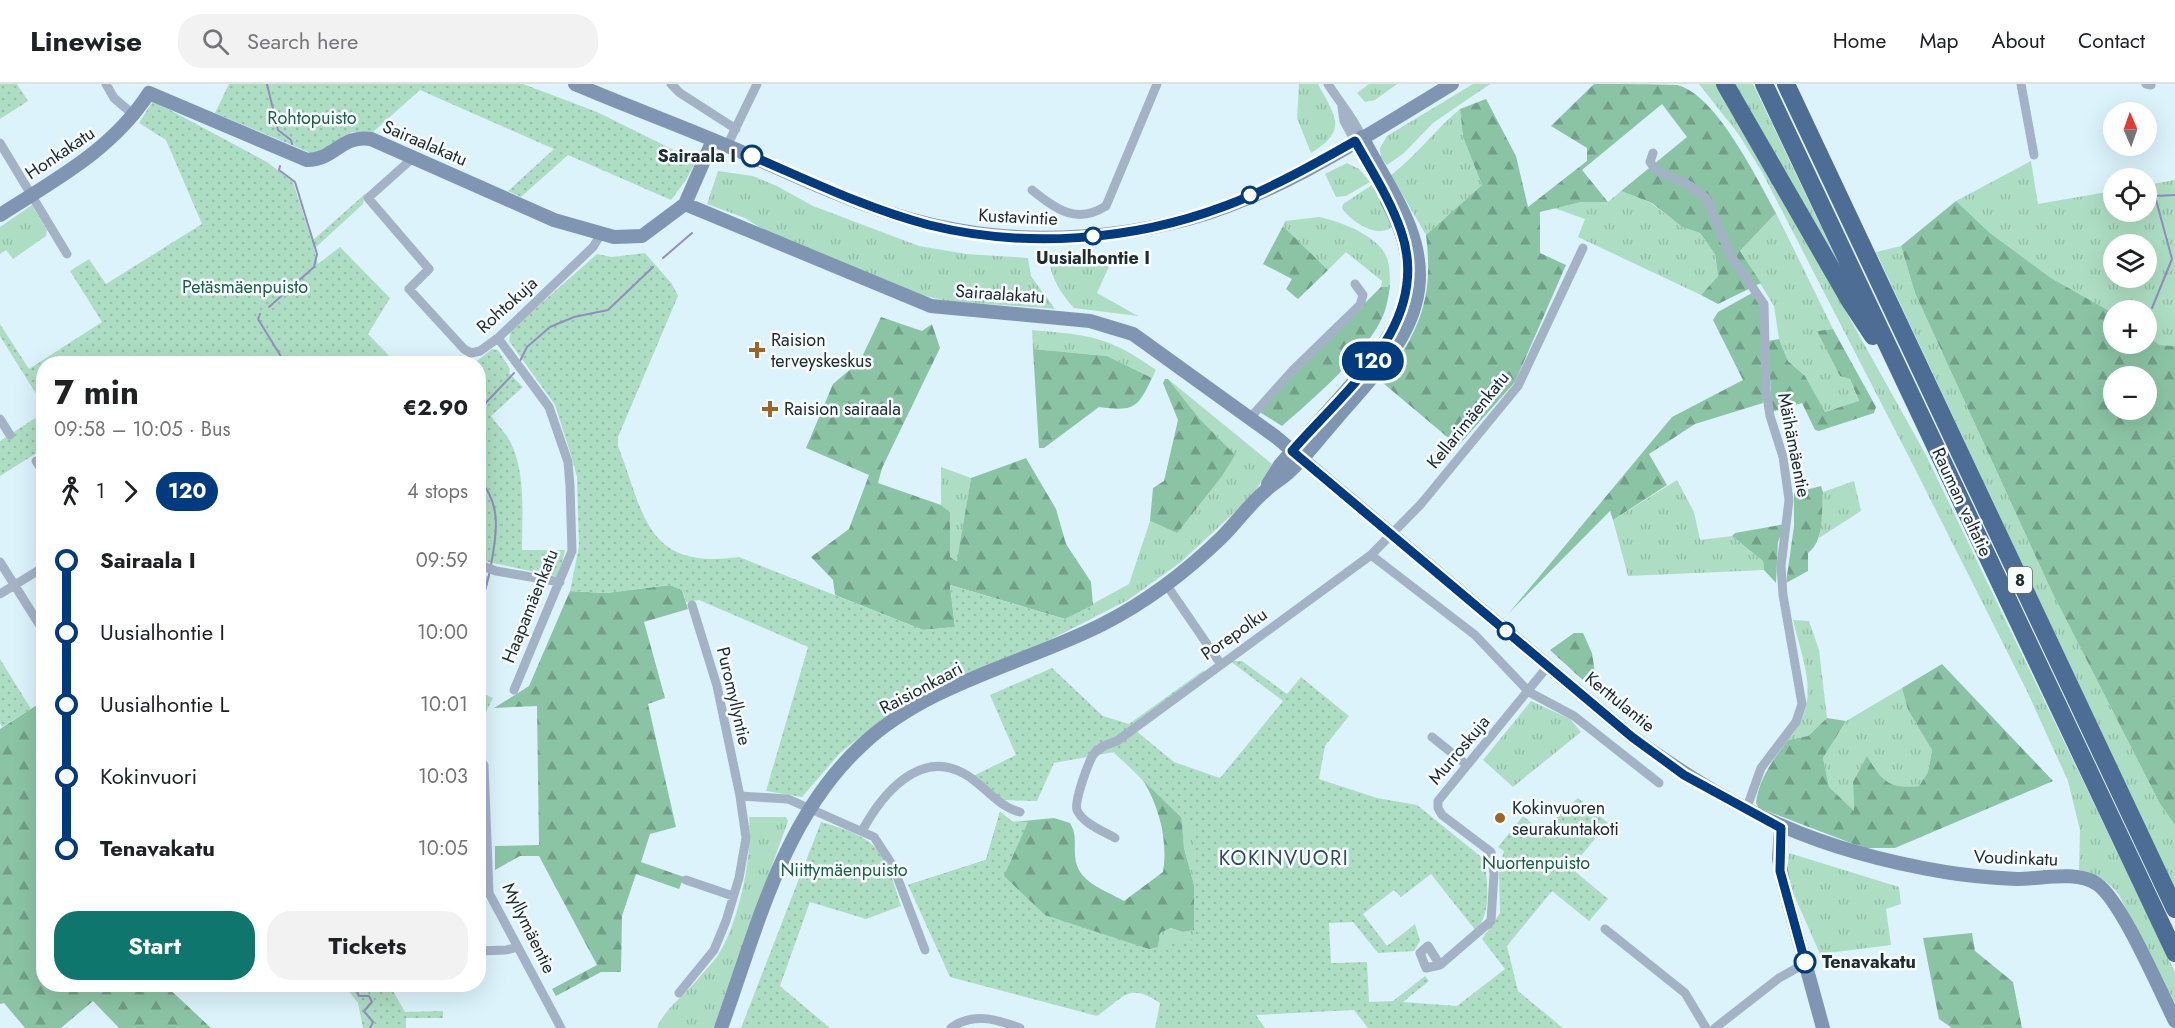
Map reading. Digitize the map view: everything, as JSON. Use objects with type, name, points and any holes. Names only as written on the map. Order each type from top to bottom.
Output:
[{"type":"highway","points":[[1725,84],[1850,301],[1908,387]]},
{"type":"highway","name":"Rauman valtatie","points":[[1764,84],[2175,953]]},
{"type":"highway","name":"Rauman valtatie","points":[[1786,84],[2175,909]]},
{"type":"main road","name":"Kustavintie","points":[[575,84],[898,216],[965,232],[1044,238],[1093,236],[1189,218],[1245,198],[1359,139],[1452,84]]},
{"type":"main road","name":"Honkakatu","points":[[0,215],[85,162],[135,116],[151,88]]},
{"type":"main road","name":"Sairaalakatu","points":[[151,88],[307,160],[322,158],[346,141],[363,138],[415,156],[554,220],[601,234],[626,238],[642,236],[685,204],[713,140]]},
{"type":"main road","name":"Raisionkaari","points":[[721,1028],[776,876],[808,809],[848,758],[899,717],[961,685],[1107,622],[1166,584],[1206,552],[1395,349],[1411,318],[1418,289],[1419,265],[1409,225],[1359,139]]},
{"type":"main road","name":"Sairaalakatu","points":[[685,204],[930,306],[1066,317],[1117,327],[1148,343],[1297,455]]},
{"type":"main road","name":"Kerttulantie","points":[[1297,455],[1632,737],[1684,775],[1781,828]]},
{"type":"main road","points":[[1781,828],[1780,871],[1823,1028]]},
{"type":"main road","name":"Voudinkatu","points":[[1781,828],[1828,846],[1896,863],[1946,872],[1985,877],[2074,877],[2092,880],[2113,900],[2175,1021]]},
{"type":"street","points":[[106,84],[120,104],[135,116]]},
{"type":"street","points":[[671,84],[680,93],[736,129]]},
{"type":"street","points":[[727,146],[757,84]]},
{"type":"street","points":[[1032,190],[1059,211],[1070,214],[1098,211],[1106,206],[1157,84]]},
{"type":"street","points":[[1328,84],[1342,107],[1344,121],[1359,139]]},
{"type":"street","points":[[2021,84],[2034,155]]},
{"type":"street","points":[[0,143],[67,254]]},
{"type":"street","name":"Mäihämäentie","points":[[1653,153],[1650,162],[1656,170],[1689,185],[1706,198],[1731,256],[1764,304],[1766,390],[1770,416],[1783,457],[1790,500],[1781,566],[1802,704],[1790,732],[1761,768],[1746,810]]},
{"type":"street","name":"Rohtokuja","points":[[415,156],[368,198],[429,269],[409,289],[464,349],[471,352],[480,351],[498,338],[593,247],[601,234]]},
{"type":"street","name":"Kellarimäenkatu","points":[[1371,555],[1421,504],[1518,386],[1583,248]]},
{"type":"street","points":[[1250,418],[1293,370],[1360,305],[1364,295],[1355,284]]},
{"type":"street","name":"Haapamäenkatu","points":[[498,338],[549,407],[568,462],[572,551],[514,690]]},
{"type":"street","points":[[0,419],[10,435]]},
{"type":"street","points":[[1371,555],[1475,635],[1529,692],[1574,716],[1659,783]]},
{"type":"street","name":"Porepolku","points":[[1115,838],[1083,819],[1077,810],[1077,801],[1093,756],[1103,746],[1117,741],[1220,663],[1322,593],[1371,555]]},
{"type":"street","points":[[0,562],[36,619]]},
{"type":"street","points":[[486,567],[560,582]]},
{"type":"street","points":[[0,594],[36,572]]},
{"type":"street","points":[[1166,584],[1220,663]]},
{"type":"street","name":"Puromyllyntie","points":[[679,993],[714,950],[733,896],[746,838],[740,796],[717,686],[692,605]]},
{"type":"street","name":"Murroskuja","points":[[1440,965],[1473,939],[1491,921],[1493,915],[1493,857],[1442,815],[1438,808],[1438,801],[1548,666]]},
{"type":"street","points":[[1432,736],[1467,765]]},
{"type":"street","points":[[862,831],[891,789],[914,772],[933,766],[965,773],[1007,809],[1020,812]]},
{"type":"street","points":[[740,796],[788,799],[873,837],[886,852],[925,950]]},
{"type":"street","name":"Myllymäentie","points":[[486,856],[489,892],[561,1028]]},
{"type":"street","points":[[686,880],[733,896]]},
{"type":"street","points":[[1605,929],[1685,993],[1706,1028]]},
{"type":"street","points":[[486,951],[518,947]]},
{"type":"street","points":[[1715,1028],[1779,978],[1806,963]]},
{"type":"street","points":[[951,1028],[963,1019],[985,1019],[1020,1028]]},
{"type":"green space","points":[[0,84],[17,84],[28,101],[0,119]]},
{"type":"green space","name":"Rohtopuisto","points":[[229,84],[523,84],[597,112],[696,161],[686,180],[671,200],[568,155],[521,197],[508,191],[554,149],[420,90],[373,132],[352,132],[329,148],[313,154],[215,113]]},
{"type":"green space","points":[[1299,84],[1318,84],[1335,122],[1331,137],[1311,153],[1297,118]]},
{"type":"green space","points":[[1369,84],[1397,84],[1375,100],[1365,102],[1357,93]]},
{"type":"green space","points":[[1473,84],[1490,84],[1433,123],[1404,153],[1387,165],[1381,158],[1380,148],[1387,136]]},
{"type":"green space","points":[[1594,84],[1677,85],[1692,92],[1720,120],[1747,160],[1776,213],[1740,251],[1761,283],[1718,304],[1701,295],[1718,276],[1715,254],[1700,233],[1682,227],[1652,203],[1621,191],[1687,137],[1662,104],[1582,170],[1608,202],[1581,202],[1540,212],[1540,253],[1566,265],[1515,382],[1458,446],[1383,383],[1415,330],[1421,314],[1428,278],[1426,235],[1482,185],[1463,137],[1460,109],[1486,99],[1516,156],[1528,207],[1587,161],[1587,148],[1551,126]]},
{"type":"green space","points":[[1699,84],[1716,84],[1725,95],[1926,455],[2175,972],[2175,1010],[2119,895],[2102,879],[2079,870],[2080,830],[2068,781],[2026,689],[1762,172],[1739,135]]},
{"type":"green space","points":[[1731,84],[1753,84],[1856,300]]},
{"type":"green space","name":"Petäsmäenpuisto","points":[[153,101],[267,162],[293,182],[312,241],[365,194],[363,204],[314,249],[318,264],[340,247],[390,298],[368,334],[389,356],[49,356],[102,322],[70,271],[89,259],[106,284],[202,224],[166,140],[139,123]]},
{"type":"green space","points":[[1460,109],[1463,137],[1482,185],[1426,235],[1391,175]]},
{"type":"green space","points":[[2031,161],[2038,204],[2103,193],[2103,222],[2157,222],[2157,183],[2175,180],[2175,346],[2157,343],[2157,300],[2103,300],[2103,307],[2051,278],[1990,233],[1956,201]]},
{"type":"green space","points":[[1347,163],[1359,169],[1370,182],[1346,196],[1336,197],[1325,174]]},
{"type":"green space","points":[[718,171],[753,176],[813,206],[919,246],[966,254],[1028,258],[1031,276],[1055,309],[948,301],[921,295],[777,238],[745,218],[707,204]]},
{"type":"green space","points":[[1372,185],[1390,214],[1393,226],[1387,230],[1366,228],[1352,219],[1342,208],[1343,204]]},
{"type":"green space","points":[[1621,191],[1651,203],[1682,227],[1700,233],[1715,254],[1718,276],[1701,295],[1578,237],[1585,219],[1554,208],[1581,202],[1608,202]]},
{"type":"green space","points":[[1956,201],[1990,233],[2051,278],[2103,307],[2103,354],[2157,354],[2157,343],[2175,346],[2175,825],[2160,804],[2051,590],[1915,293],[1901,246]]},
{"type":"green space","points":[[32,205],[47,230],[46,236],[13,259],[6,250],[0,254],[0,227]]},
{"type":"green space","points":[[1776,213],[1833,329],[1818,331],[1850,379],[1859,402],[1824,412],[1805,376],[1788,361],[1779,339],[1774,306],[1740,251]]},
{"type":"green space","points":[[1319,217],[1358,231],[1376,243],[1387,258],[1390,287],[1381,287],[1382,281],[1346,252],[1328,270],[1283,226],[1285,221]]},
{"type":"green space","points":[[1283,226],[1328,270],[1298,299],[1286,289],[1292,279],[1263,264]]},
{"type":"green space","points":[[1901,246],[1915,293],[2051,590],[2160,804],[2175,825],[2175,890],[1876,252]]},
{"type":"green space","points":[[645,253],[672,284],[678,296],[618,437],[618,446],[643,515],[653,532],[667,546],[684,555],[708,559],[739,557],[923,630],[955,627],[950,585],[1065,619],[1093,605],[1095,617],[1037,646],[909,702],[885,717],[840,753],[802,797],[766,791],[808,647],[699,600],[686,602],[682,590],[670,585],[606,593],[570,591],[579,546],[577,477],[555,405],[509,341],[511,330],[597,254],[612,257]]},
{"type":"green space","points":[[1119,258],[1111,262],[1097,293],[1138,316],[1074,308],[1057,285],[1049,259]]},
{"type":"green space","points":[[1381,287],[1390,287],[1384,314],[1375,331],[1351,361],[1282,426],[1261,413],[1261,407]]},
{"type":"green space","points":[[1752,293],[1761,305],[1763,403],[1695,424],[1649,454],[1667,485],[1613,520],[1610,511],[1509,613],[1672,417],[1743,380],[1713,320],[1718,312]]},
{"type":"green space","points":[[881,317],[922,331],[932,324],[940,348],[882,468],[878,483],[941,505],[950,512],[950,557],[957,561],[971,478],[1026,458],[1056,509],[1066,544],[1091,582],[1093,605],[1065,619],[950,585],[955,627],[923,630],[835,595],[833,580],[811,557],[849,529],[869,475],[806,448],[833,384],[860,361]]},
{"type":"green space","name":"Petäsmäenpuisto","points":[[0,324],[29,369],[36,364],[36,394],[0,336]]},
{"type":"green space","points":[[1833,329],[1876,407],[1874,413],[1819,431],[1815,430],[1802,403],[1772,412],[1768,341],[1779,339],[1788,361],[1805,376],[1825,412],[1859,401],[1850,379],[1840,376],[1817,331]]},
{"type":"green space","points":[[1032,330],[1098,339],[1125,350],[1156,370],[1152,378],[1107,356],[1033,349]]},
{"type":"green space","points":[[492,349],[498,350],[510,369],[509,373],[523,387],[491,416],[507,436],[516,455],[522,495],[522,550],[565,550],[559,577],[486,561],[486,356],[483,356]]},
{"type":"green space","points":[[1033,349],[1107,356],[1152,378],[1142,397],[1133,406],[1120,409],[1099,407],[1044,448],[1039,448]]},
{"type":"green space","points":[[1165,379],[1168,379],[1199,418],[1235,455],[1222,476],[1177,533],[1150,521],[1153,488],[1164,481],[1178,420],[1163,383]]},
{"type":"green space","points":[[1168,379],[1272,464],[1253,495],[1181,562],[1128,600],[1039,645],[1065,619],[1129,584],[1150,521],[1177,533],[1234,455],[1199,418]]},
{"type":"green space","points":[[36,418],[36,453],[0,476],[0,441]]},
{"type":"green space","points":[[941,467],[971,478],[958,561],[950,557],[950,512],[941,505]]},
{"type":"green space","points":[[1677,480],[1694,512],[1700,540],[1732,536],[1763,561],[1764,570],[1628,576],[1613,520]]},
{"type":"green space","points":[[1854,481],[1861,511],[1819,538],[1823,492]]},
{"type":"green space","points":[[1821,486],[1823,492],[1820,533],[1808,553],[1808,571],[1786,583],[1794,526],[1794,493]]},
{"type":"green space","points":[[1785,524],[1778,542],[1776,583],[1764,570],[1763,561],[1732,536],[1735,533]]},
{"type":"green space","points":[[486,576],[490,577],[486,590]]},
{"type":"green space","points":[[670,585],[682,590],[688,609],[644,622],[665,698],[648,704],[676,827],[650,834],[641,862],[684,877],[679,889],[636,874],[622,916],[621,972],[601,972],[556,996],[552,989],[597,965],[539,856],[520,856],[495,870],[495,846],[539,845],[537,706],[494,708],[529,686],[570,591],[606,593]]},
{"type":"green space","points":[[1793,620],[1809,621],[1819,650],[1827,718],[1808,736],[1788,740],[1805,711],[1807,697],[1805,668]]},
{"type":"green space","points":[[1574,633],[1583,633],[1592,653],[1598,694],[1550,650]]},
{"type":"green space","points":[[0,659],[31,709],[2,727],[0,723]]},
{"type":"green space","name":"Nuortenpuisto","points":[[1230,661],[1242,661],[1287,694],[1301,677],[1349,716],[1325,746],[1319,779],[1377,798],[1417,805],[1485,860],[1486,906],[1476,931],[1431,874],[1401,897],[1394,890],[1363,914],[1387,946],[1415,924],[1420,941],[1414,951],[1378,953],[1353,922],[1329,923],[1331,963],[1367,962],[1369,1002],[1393,1001],[1425,976],[1429,981],[1403,1002],[1457,1006],[1505,969],[1482,939],[1500,913],[1499,870],[1504,851],[1498,847],[1523,816],[1541,831],[1578,798],[1608,823],[1571,868],[1608,899],[1589,921],[1552,891],[1507,946],[1518,991],[1563,1028],[1368,1028],[1354,1010],[1256,1015],[1265,1028],[1155,1028],[1160,1003],[1141,994],[1127,994],[1097,1016],[950,977],[908,885],[986,860],[1000,812],[1013,822],[1028,822],[1004,876],[1045,915],[1149,949],[1194,939],[1195,831],[1114,752],[1054,763],[1037,801],[1003,800],[971,777],[1016,755],[990,695],[1052,668],[1103,716],[1129,724],[1204,670],[1205,679],[1135,730],[1174,762],[1220,778],[1283,701]]},
{"type":"green space","points":[[1942,664],[2053,781],[1895,848],[1864,848],[1759,808],[1756,803],[1763,777],[1788,740],[1808,736],[1827,718],[1846,721],[1823,758],[1829,787],[1854,811],[1853,782],[1867,756],[1877,772],[1887,782],[1908,787],[1919,786],[1928,772],[1932,750],[1908,710],[1902,688]]},
{"type":"green space","points":[[1902,688],[1908,710],[1932,750],[1928,772],[1919,786],[1893,785],[1882,778],[1867,757],[1853,782],[1854,812],[1829,787],[1823,758],[1846,721]]},
{"type":"green space","points":[[486,695],[493,698],[486,712]]},
{"type":"green space","points":[[1531,701],[1570,719],[1581,732],[1513,787],[1483,760]]},
{"type":"green space","points":[[36,706],[36,992],[173,992],[211,1028],[119,1028],[93,1001],[61,1028],[25,1028],[4,1003],[0,1004],[0,729]]},
{"type":"green space","points":[[1113,752],[1180,800],[1184,848],[1194,885],[1194,930],[1183,932],[1171,928],[1160,933],[1157,955],[908,885],[986,860],[1000,812],[1013,822],[1054,818],[1070,823],[1080,872],[1092,884],[1124,901],[1163,872],[1164,849],[1161,826],[1150,792],[1138,774]]},
{"type":"green space","points":[[1180,800],[1197,810],[1195,947],[1157,955],[1160,933],[1171,928],[1183,932],[1194,930],[1194,885],[1184,848]]},
{"type":"green space","points":[[749,817],[786,817],[788,821],[716,1022],[713,1028],[657,1028],[670,1008],[714,961],[726,941],[743,888],[749,850]]},
{"type":"green space","name":"Niittymäenpuisto","points":[[821,822],[856,834],[876,849],[884,858],[901,906],[866,919],[810,902],[780,986],[830,1028],[741,1028]]},
{"type":"green space","points":[[1789,853],[1899,887],[1901,904],[1886,909],[1891,945],[1820,954],[1787,879]]},
{"type":"green space","points":[[1972,933],[1975,951],[2013,982],[2022,1028],[1952,1028],[1939,1019],[1923,938]]},
{"type":"green space","points":[[349,992],[394,992],[405,1012],[443,1011],[443,1018],[406,1018],[406,1028],[363,1028],[358,1003]]},
{"type":"waterway","points":[[267,84],[278,130],[291,140],[292,144]]},
{"type":"waterway","points":[[269,307],[314,267],[317,254],[295,182],[279,170],[280,166]]},
{"type":"waterway","points":[[2157,196],[2175,195]]},
{"type":"waterway","points":[[2155,300],[2172,259],[2157,203]]},
{"type":"waterway","points":[[663,258],[692,233]]},
{"type":"waterway","points":[[520,361],[527,347],[550,327],[574,317],[608,310],[653,267]]},
{"type":"waterway","points":[[260,314],[258,319],[281,356]]},
{"type":"waterway","points":[[486,403],[514,373]]},
{"type":"waterway","points":[[486,488],[496,519],[491,565]]},
{"type":"waterway","points":[[486,586],[490,571]]},
{"type":"waterway","points":[[357,992],[359,996],[369,996],[372,1002],[364,1011],[373,1022],[370,1028]]},
{"type":"bus line","name":"120","points":[[752,156],[864,204],[931,225],[1000,236],[1064,238],[1126,232],[1189,218],[1226,206],[1330,156],[1355,141],[1395,214],[1406,247],[1408,281],[1403,309],[1386,344],[1292,451],[1632,737],[1684,775],[1781,828],[1780,871],[1805,962]]},
{"type":"place","name":"Sairaala I","points":[[752,156]]},
{"type":"place","name":"Uusialhontie I","points":[[1093,236]]},
{"type":"place","name":"Raision terveyskeskus","points":[[757,350]]},
{"type":"place","name":"Raision sairaala","points":[[770,409]]},
{"type":"place","name":"Kokinvuoren seurakuntakoti","points":[[1500,818]]},
{"type":"place","name":"Tenavakatu","points":[[1805,962]]},
{"type":"district","name":"KOKINVUORI","points":[[1284,858]]}]
